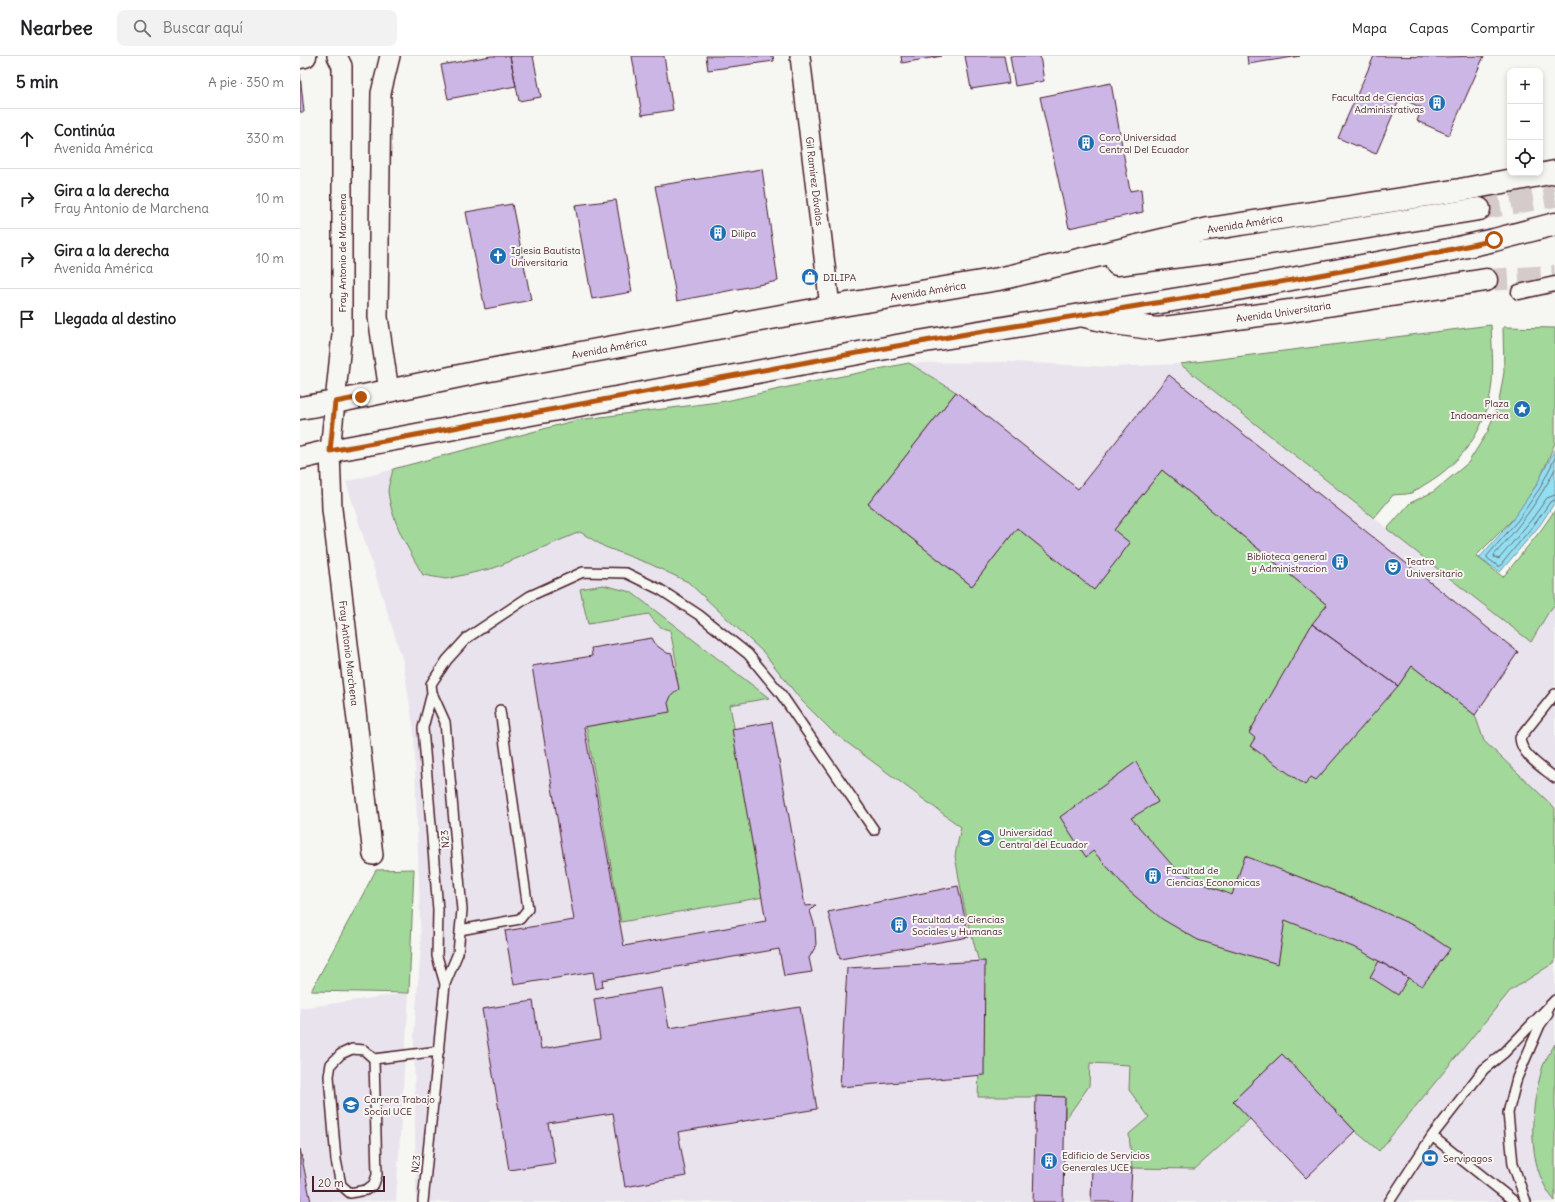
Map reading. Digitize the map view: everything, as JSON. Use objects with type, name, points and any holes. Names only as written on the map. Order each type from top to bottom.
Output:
[{"type":"main road","points":[[300,57],[305,56]]},
{"type":"main road","name":"Avenida América","points":[[300,408],[479,372],[830,307],[999,279],[1209,229],[1460,190],[1555,172]]},
{"type":"main road","points":[[999,279],[1220,251],[1479,209]]},
{"type":"main road","points":[[300,458],[330,451],[905,344],[1221,292],[1448,250],[1555,224]]},
{"type":"main road","name":"Avenida Universitaria","points":[[1081,315],[1115,323],[1157,329],[1290,311],[1486,280]]},
{"type":"street","name":"Fray Antonio de Marchena","points":[[330,451],[342,334],[342,66],[337,56]]},
{"type":"street","points":[[389,391],[378,317],[381,94],[390,56]]},
{"type":"street","name":"Gil Ramírez Dávalos","points":[[800,56],[830,307]]},
{"type":"street","points":[[1519,292],[1555,284]]},
{"type":"street","name":"Fray Antonio Marchena","points":[[330,451],[332,509],[373,855]]},
{"type":"lane","name":"N23","points":[[423,1202],[445,984],[458,953],[462,910],[446,722],[432,693],[430,684],[447,660],[467,638],[530,596],[583,572],[626,573],[661,590],[693,611],[748,654],[781,694],[874,830]]},
{"type":"lane","name":"N23","points":[[432,693],[423,728],[438,910],[437,956],[445,984]]},
{"type":"lane","points":[[1555,694],[1552,705],[1520,738],[1520,744],[1529,756],[1555,778]]},
{"type":"lane","points":[[460,930],[520,919],[528,909],[500,710]]},
{"type":"lane","points":[[1389,1202],[1432,1136],[1484,1069],[1504,1053],[1555,1000]]},
{"type":"lane","points":[[1526,1202],[1513,1164],[1508,1113],[1517,1078],[1525,1059],[1540,1025],[1555,1004]]},
{"type":"lane","points":[[374,1059],[376,1175],[374,1184],[366,1190],[350,1193],[341,1185],[336,1160],[329,1076],[331,1064],[341,1054],[352,1049],[364,1050],[374,1059],[439,1051]]},
{"type":"lane","points":[[1432,1136],[1515,1202]]},
{"type":"shaded area","name":"Universidad Central del Ecuador","points":[[1010,362],[1110,367],[1180,364],[1531,642],[1555,604],[1555,1202],[416,1202],[414,1035],[421,946],[414,731],[403,661],[346,482],[577,420],[726,401],[909,363]]},
{"type":"shaded area","name":"Carrera Trabajo Social UCE","points":[[409,993],[396,1201],[300,1202],[300,1008]]},
{"type":"green space","points":[[1491,325],[1493,363],[1491,392],[1485,414],[1473,439],[1457,460],[1436,478],[1411,493],[1393,495],[1374,518],[1180,364]]},
{"type":"green space","name":"Plaza Indoamerica","points":[[1503,327],[1555,328],[1555,443],[1539,481],[1515,517],[1476,556],[1503,577],[1541,530],[1555,510],[1555,604],[1531,642],[1387,529],[1410,503],[1433,492],[1468,463],[1488,431],[1499,401],[1504,372]]},
{"type":"green space","points":[[909,363],[956,392],[868,504],[972,586],[1017,528],[1094,589],[1130,543],[1114,530],[1162,470],[1327,605],[1398,686],[1412,666],[1475,715],[1484,741],[1555,808],[1555,962],[1510,991],[1379,1151],[1355,1131],[1282,1054],[1233,1101],[1250,1119],[1195,1169],[1132,1168],[1129,1134],[1149,1117],[1129,1090],[1130,1065],[1090,1063],[1089,1086],[1065,1120],[1065,1097],[978,1097],[983,978],[964,906],[955,856],[961,827],[834,733],[801,700],[764,653],[688,582],[650,564],[605,547],[580,532],[494,568],[446,579],[423,575],[406,545],[396,523],[388,491],[393,469],[577,420],[726,401]]},
{"type":"green space","points":[[603,585],[631,592],[769,698],[730,705],[764,897],[621,922],[582,703],[669,672],[677,665],[670,630],[658,625],[649,614],[588,624],[580,589]]},
{"type":"green space","points":[[414,869],[409,993],[311,991],[376,870]]},
{"type":"green space","points":[[1555,1044],[1555,1201],[1546,1189],[1536,1160],[1533,1145],[1533,1114],[1538,1084],[1544,1063]]},
{"type":"water","points":[[1555,449],[1555,502],[1540,525],[1500,572],[1479,558],[1511,522],[1536,486]]},
{"type":"building","points":[[491,56],[510,56],[516,86],[448,99],[441,65]]},
{"type":"building","points":[[510,56],[533,56],[541,97],[519,101]]},
{"type":"building","points":[[632,56],[664,56],[673,110],[642,115]]},
{"type":"building","points":[[706,56],[773,56],[774,61],[708,70]]},
{"type":"building","points":[[901,56],[942,56],[902,63]]},
{"type":"building","points":[[965,56],[1004,56],[1009,83],[971,89]]},
{"type":"building","points":[[1010,56],[1040,56],[1044,81],[1015,86]]},
{"type":"building","points":[[1247,56],[1300,56],[1248,64]]},
{"type":"building","name":"Facultad de Ciencias Administrativas","points":[[1374,56],[1484,56],[1449,135],[1417,121],[1422,108],[1400,98],[1376,154],[1338,138]]},
{"type":"building","points":[[300,74],[304,112],[300,112]]},
{"type":"building","name":"Coro Universidad Central Del Ecuador","points":[[1111,83],[1130,191],[1141,189],[1143,212],[1069,228],[1040,97]]},
{"type":"building","name":"Dilipa","points":[[762,169],[778,281],[677,301],[655,186]]},
{"type":"building","points":[[616,200],[632,292],[592,299],[575,205]]},
{"type":"building","name":"Iglesia Bautista Universitaria","points":[[512,204],[531,300],[485,309],[466,212]]},
{"type":"building","name":"Biblioteca general y Administracion","points":[[1169,375],[1518,652],[1475,715],[1412,666],[1398,686],[1312,624],[1327,605],[1162,470],[1114,530],[1130,543],[1094,590],[1017,528],[972,586],[868,504],[956,392],[1078,489]]},
{"type":"building","points":[[1312,624],[1398,686],[1316,780],[1311,777],[1305,785],[1250,746],[1255,738],[1249,733]]},
{"type":"building","points":[[652,638],[656,645],[667,653],[672,654],[679,689],[671,696],[668,703],[670,712],[584,727],[624,946],[766,921],[732,729],[772,722],[805,906],[816,905],[810,911],[815,927],[816,946],[809,958],[812,972],[784,976],[779,949],[602,980],[603,987],[596,989],[593,972],[514,985],[505,931],[574,920],[532,666],[592,656],[591,648]]},
{"type":"building","name":"Facultad de Ciencias Economicas","points":[[1136,762],[1158,802],[1131,818],[1173,866],[1201,883],[1232,895],[1245,856],[1346,895],[1417,927],[1450,949],[1422,986],[1358,949],[1285,920],[1278,964],[1198,940],[1162,919],[1129,891],[1093,851],[1086,857],[1060,817]]},
{"type":"building","name":"Facultad de Ciencias Sociales y Humanas","points":[[958,886],[969,937],[840,959],[828,912]]},
{"type":"building","points":[[985,961],[984,1075],[840,1087],[847,968]]},
{"type":"building","points":[[1379,961],[1408,978],[1398,995],[1370,977]]},
{"type":"building","points":[[662,988],[669,1028],[800,1007],[817,1109],[678,1132],[686,1176],[625,1187],[613,1113],[548,1123],[555,1163],[509,1170],[482,1009],[533,1001],[541,1049],[600,1039],[594,999]]},
{"type":"building","points":[[1282,1054],[1355,1131],[1306,1178],[1233,1101]]},
{"type":"building","name":"Edificio de Servicios Generales UCE","points":[[1036,1096],[1065,1097],[1063,1202],[1033,1202]]},
{"type":"building","points":[[300,1149],[311,1202],[300,1202]]},
{"type":"building","name":"Edificio de Servicios Generales UCE","points":[[1092,1167],[1132,1168],[1130,1202],[1091,1202]]},
{"type":"tunnel","points":[[1479,209],[1555,196]]},
{"type":"tunnel","points":[[1486,280],[1555,276]]},
{"type":"place","name":"Facultad de Ciencias Administrativas","points":[[1437,103]]},
{"type":"place","name":"Coro Universidad Central Del Ecuador","points":[[1086,143]]},
{"type":"place","name":"Dilipa","points":[[718,233]]},
{"type":"place","name":"Iglesia Bautista Universitaria","points":[[498,256]]},
{"type":"place","name":"DILIPA","points":[[810,277]]},
{"type":"place","name":"Plaza Indoamerica","points":[[1522,409]]},
{"type":"place","name":"Biblioteca general y Administracion","points":[[1340,562]]},
{"type":"place","name":"Teatro Universitario","points":[[1393,567]]},
{"type":"place","name":"Universidad Central del Ecuador","points":[[986,838]]},
{"type":"place","name":"Facultad de Ciencias Economicas","points":[[1153,876]]},
{"type":"place","name":"Facultad de Ciencias Sociales y Humanas","points":[[899,925]]},
{"type":"place","name":"Carrera Trabajo Social UCE","points":[[351,1105]]},
{"type":"place","name":"Servipagos","points":[[1430,1158]]},
{"type":"place","name":"Edificio de Servicios Generales UCE","points":[[1049,1161]]},
{"type":"route","points":[[361,397],[335,402],[330,451],[913,343],[1221,292],[1448,250],[1494,240]]}]
